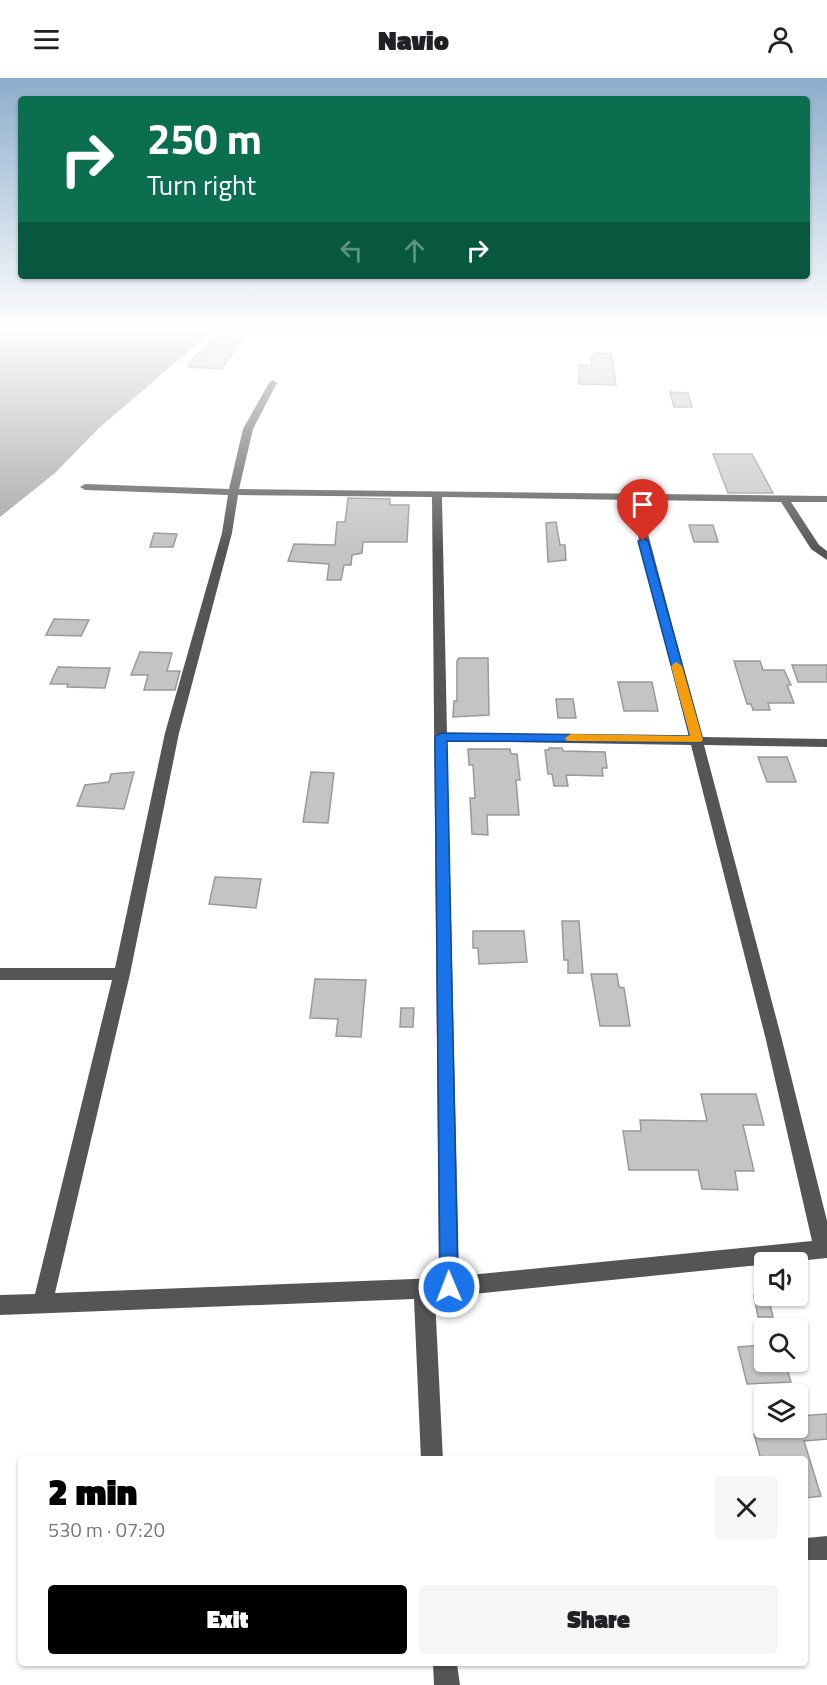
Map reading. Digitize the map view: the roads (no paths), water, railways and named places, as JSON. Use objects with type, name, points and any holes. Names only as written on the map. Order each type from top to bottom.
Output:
[{"type":"street","points":[[43,1303],[122,974],[172,733],[227,533],[233,492],[248,429],[263,402]]},
{"type":"street","points":[[85,488],[233,492],[827,499]]},
{"type":"street","points":[[437,495],[449,1287]]},
{"type":"street","points":[[0,1305],[424,1289],[825,1249],[774,1040],[633,497]]},
{"type":"street","points":[[784,498],[815,547],[827,557]]},
{"type":"street","points":[[441,737],[827,743]]},
{"type":"street","points":[[0,974],[122,974]]},
{"type":"street","points":[[424,1289],[432,1456]]},
{"type":"street","points":[[808,1549],[827,1548]]},
{"type":"street","points":[[445,1666],[447,1685]]}]
